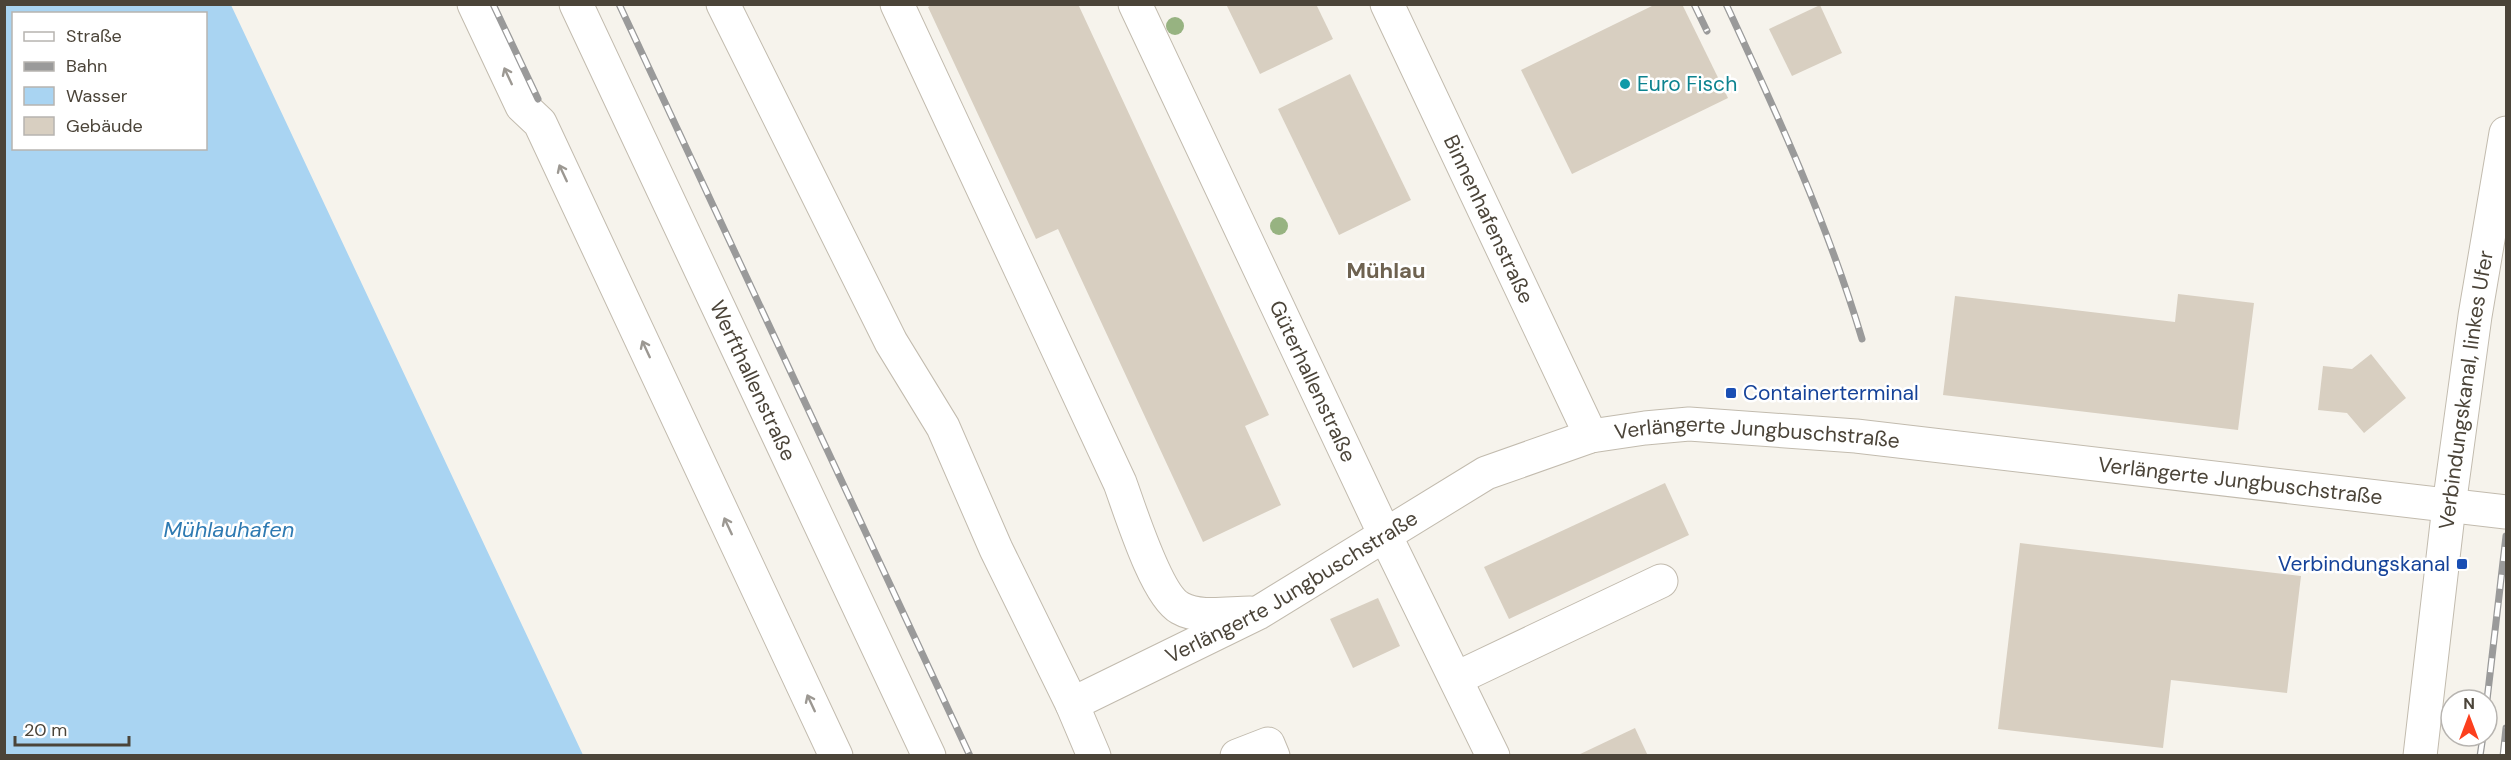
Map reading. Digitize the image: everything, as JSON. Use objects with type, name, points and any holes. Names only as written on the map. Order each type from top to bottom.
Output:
[{"type":"street","points":[[474,4],[522,106],[540,123],[836,756]]},
{"type":"street","name":"Werfthallenstraße","points":[[576,4],[929,756]]},
{"type":"street","points":[[897,4],[1120,483],[1143,545],[1167,596],[1178,608],[1192,613],[1258,613]]},
{"type":"street","name":"Güterhallenstraße","points":[[1135,4],[1385,535],[1457,678],[1493,756]]},
{"type":"street","name":"Binnenhafenstraße","points":[[1387,4],[1591,436]]},
{"type":"street","points":[[724,5],[891,342],[943,427],[996,549],[1072,704],[1094,756]]},
{"type":"street","name":"Verbindungskanal, linkes Ufer","points":[[2420,756],[2449,506],[2475,316],[2506,133]]},
{"type":"street","name":"Verlängerte Jungbuschstraße","points":[[1072,704],[1258,613],[1486,473],[1591,436],[1689,424],[1856,436],[2506,512]]},
{"type":"street","points":[[1457,678],[1661,581]]},
{"type":"street","points":[[1238,756],[1268,744],[1274,756]]},
{"type":"water","name":"Mühlauhafen","points":[[4,5],[231,5],[583,755],[5,755]]},
{"type":"building","points":[[933,4],[1078,4],[1269,415],[1245,426],[1281,505],[1203,542],[1058,229],[1036,239],[928,7]]},
{"type":"building","points":[[1226,4],[1316,4],[1333,39],[1260,74]]},
{"type":"building","name":"Euro Fisch","points":[[1656,4],[1682,4],[1728,98],[1572,174],[1521,70]]},
{"type":"building","points":[[1820,5],[1842,53],[1792,76],[1769,29]]},
{"type":"building","points":[[1350,74],[1411,200],[1339,235],[1278,109]]},
{"type":"building","points":[[2178,294],[2254,303],[2238,430],[1943,395],[1955,296],[2175,322]]},
{"type":"building","points":[[2371,354],[2406,398],[2364,433],[2347,413],[2318,410],[2323,366],[2352,369]]},
{"type":"building","points":[[1665,483],[1689,535],[1509,619],[1484,567]]},
{"type":"building","points":[[2020,543],[2301,576],[2287,693],[2171,680],[2163,748],[1998,729]]},
{"type":"building","points":[[1378,598],[1400,646],[1353,668],[1330,619]]},
{"type":"building","points":[[1635,728],[1648,756],[1576,756]]},
{"type":"railway","points":[[493,4],[538,99]]},
{"type":"railway","points":[[619,4],[970,756]]},
{"type":"railway","points":[[1694,4],[1707,31]]},
{"type":"railway","points":[[1726,4],[1817,211],[1862,339]]},
{"type":"railway","points":[[2488,688],[2506,536]]},
{"type":"railway","points":[[2503,756],[2506,728]]},
{"type":"railway","points":[[2480,756],[2481,748]]},
{"type":"place","name":"Euro Fisch","points":[[1625,84]]},
{"type":"place","name":"Containerterminal","points":[[1731,393]]},
{"type":"place","name":"Verbindungskanal","points":[[2462,564]]},
{"type":"district","name":"Mühlau","points":[[1386,270]]}]
